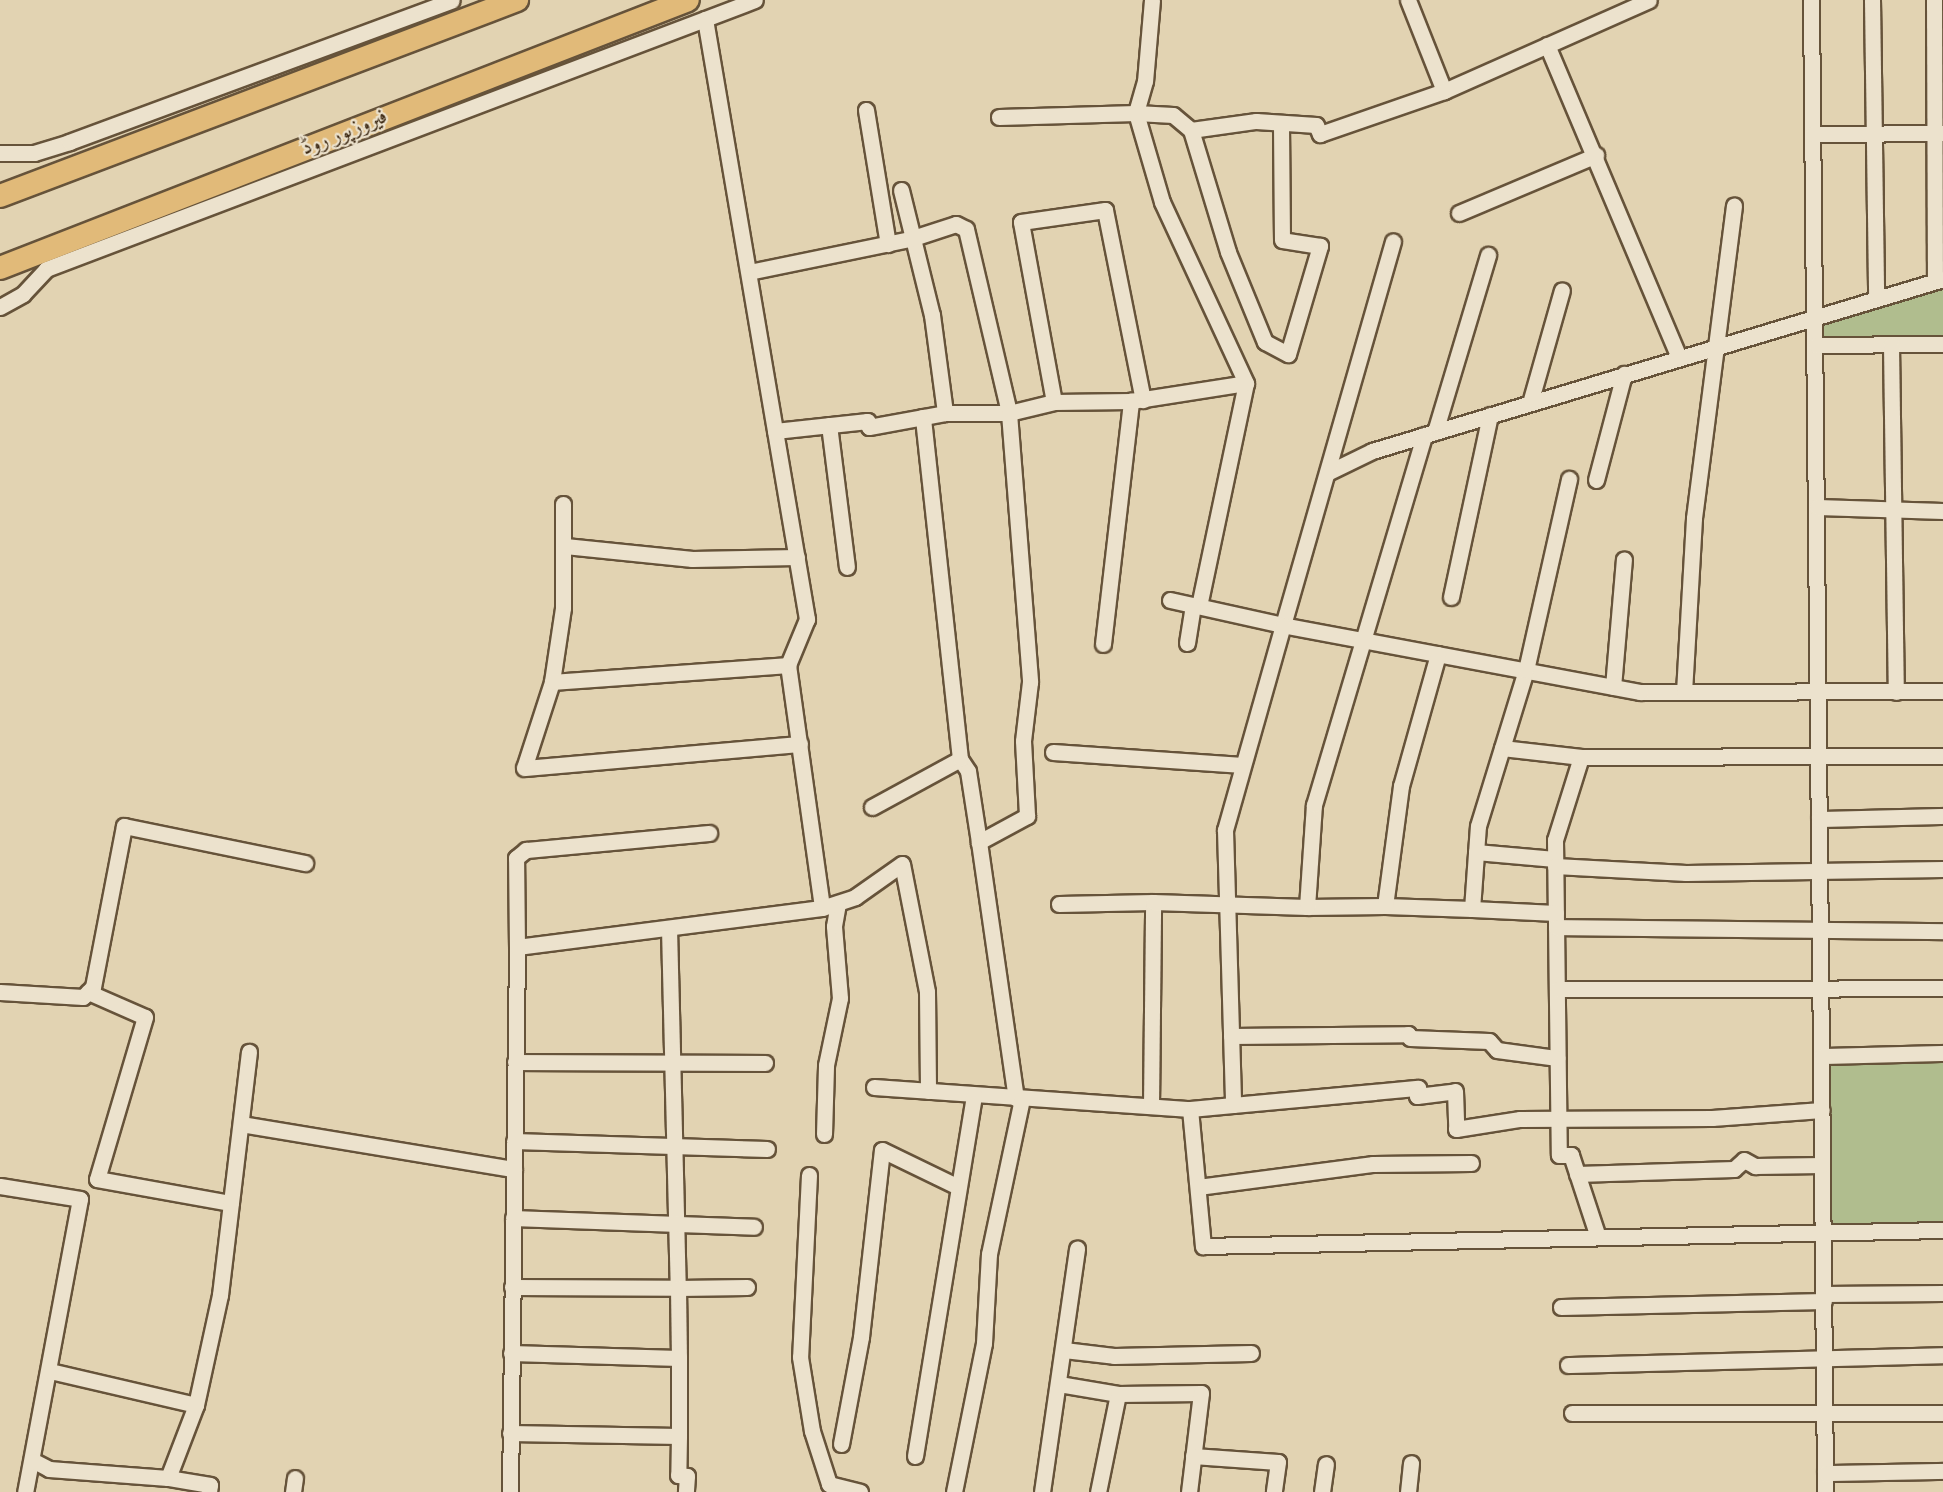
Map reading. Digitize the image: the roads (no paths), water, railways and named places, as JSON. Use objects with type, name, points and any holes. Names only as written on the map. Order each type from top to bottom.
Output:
[{"type":"main road","points":[[0,196],[515,0]]},
{"type":"main road","name":"فیروزپور روڈ","points":[[0,268],[688,0]]},
{"type":"street","points":[[0,153],[34,153],[69,142],[452,0]]},
{"type":"street","points":[[0,307],[24,294],[46,269],[754,0]]},
{"type":"street","points":[[1152,0],[1145,81],[1136,113],[1162,201],[1246,383],[1186,643]]},
{"type":"street","points":[[1408,0],[1444,91]]},
{"type":"street","points":[[1191,130],[1281,123],[1316,125],[1320,134],[1444,91],[1648,0]]},
{"type":"street","points":[[1811,0],[1826,1492]]},
{"type":"street","points":[[1872,0],[1876,299]]},
{"type":"street","points":[[1329,472],[1430,434],[1490,415],[1939,280],[1934,0]]},
{"type":"street","points":[[705,19],[807,619],[788,665],[822,908]]},
{"type":"street","points":[[1547,45],[1596,155],[1679,357]]},
{"type":"street","points":[[866,110],[888,244]]},
{"type":"street","points":[[999,117],[1136,113],[1173,115],[1191,130],[1228,252],[1265,342],[1288,354],[1320,246],[1282,240],[1281,123]]},
{"type":"street","points":[[1813,134],[1938,133]]},
{"type":"street","points":[[1459,213],[1596,155]]},
{"type":"street","points":[[901,190],[910,239],[932,315],[945,413]]},
{"type":"street","points":[[1684,692],[1694,518],[1714,346],[1734,206]]},
{"type":"street","points":[[1054,402],[1021,222],[1105,210],[1137,400],[1102,644]]},
{"type":"street","points":[[749,272],[910,239],[956,224],[966,229],[1009,413],[1030,682],[1023,741],[1029,807],[1027,816],[980,842]]},
{"type":"street","points":[[1233,1105],[1225,830],[1329,472],[1393,241]]},
{"type":"street","points":[[1306,907],[1314,805],[1359,639],[1430,434],[1488,255]]},
{"type":"street","points":[[1530,403],[1562,290]]},
{"type":"street","points":[[1816,345],[1943,344]]},
{"type":"street","points":[[1890,345],[1896,692]]},
{"type":"street","points":[[1596,480],[1624,374]]},
{"type":"street","points":[[776,430],[867,420],[869,427],[945,413],[1009,413],[1054,402],[1137,400],[1246,383]]},
{"type":"street","points":[[1451,597],[1490,415]]},
{"type":"street","points":[[923,417],[960,759],[968,771],[1019,1098],[989,1254],[984,1343],[954,1492]]},
{"type":"street","points":[[829,425],[847,567]]},
{"type":"street","points":[[1472,909],[1478,826],[1526,670],[1569,478]]},
{"type":"street","points":[[563,504],[565,546],[552,682],[524,768],[800,744]]},
{"type":"street","points":[[1817,507],[1943,511]]},
{"type":"street","points":[[565,546],[692,559],[797,557]]},
{"type":"street","points":[[1613,687],[1624,559]]},
{"type":"street","points":[[1170,600],[1283,625],[1613,687],[1684,692],[1819,694],[1943,691]]},
{"type":"street","points":[[1385,906],[1401,786],[1438,654]]},
{"type":"street","points":[[552,682],[788,665]]},
{"type":"street","points":[[1502,748],[1581,757],[1943,756]]},
{"type":"street","points":[[1053,752],[1243,765]]},
{"type":"street","points":[[1581,757],[1555,840],[1559,1155],[1571,1155],[1598,1237]]},
{"type":"street","points":[[872,807],[960,759]]},
{"type":"street","points":[[1820,819],[1943,816]]},
{"type":"street","points":[[0,994],[83,997],[88,993],[124,826],[305,863]]},
{"type":"street","points":[[510,1492],[517,947],[516,858],[526,850],[709,833]]},
{"type":"street","points":[[1476,852],[1555,863],[1686,873],[1943,869]]},
{"type":"street","points":[[517,947],[822,908],[838,903],[897,865],[905,867],[927,992],[928,1091]]},
{"type":"street","points":[[1151,1106],[1153,902]]},
{"type":"street","points":[[1059,904],[1227,902],[1306,907],[1385,906],[1472,909],[1556,920],[1820,932],[1943,931]]},
{"type":"street","points":[[824,1134],[826,1065],[840,998],[834,926],[838,903]]},
{"type":"street","points":[[669,928],[678,1287],[678,1475],[687,1476],[686,1492]]},
{"type":"street","points":[[1557,989],[1943,988]]},
{"type":"street","points":[[88,993],[145,1017],[98,1179],[231,1203]]},
{"type":"street","points":[[1231,1036],[1408,1034],[1410,1038],[1489,1041],[1497,1050],[1557,1058]]},
{"type":"street","points":[[168,1478],[196,1405],[220,1295],[249,1052]]},
{"type":"street","points":[[1821,1056],[1943,1053]]},
{"type":"street","points":[[515,1062],[765,1063]]},
{"type":"street","points":[[874,1087],[1190,1109],[1418,1088],[1417,1096],[1455,1091],[1456,1129],[1520,1119],[1558,1120],[1822,1110]]},
{"type":"street","points":[[915,1456],[939,1328],[956,1186],[974,1095]]},
{"type":"street","points":[[1190,1109],[1203,1246],[1943,1230]]},
{"type":"street","points":[[241,1124],[514,1169]]},
{"type":"street","points":[[514,1141],[767,1149]]},
{"type":"street","points":[[841,1444],[861,1337],[882,1150],[956,1186]]},
{"type":"street","points":[[1577,1174],[1734,1169],[1744,1160],[1755,1166],[1822,1165]]},
{"type":"street","points":[[1198,1187],[1373,1164],[1470,1163]]},
{"type":"street","points":[[809,1175],[800,1357],[812,1431],[829,1484],[860,1492]]},
{"type":"street","points":[[0,1186],[80,1199],[34,1461],[25,1492]]},
{"type":"street","points":[[513,1218],[754,1227]]},
{"type":"street","points":[[1042,1492],[1077,1249]]},
{"type":"street","points":[[512,1287],[747,1287]]},
{"type":"street","points":[[1561,1307],[1943,1293]]},
{"type":"street","points":[[1064,1350],[1113,1356],[1251,1353]]},
{"type":"street","points":[[511,1353],[679,1358]]},
{"type":"street","points":[[1568,1365],[1943,1354]]},
{"type":"street","points":[[50,1371],[196,1405]]},
{"type":"street","points":[[1059,1384],[1118,1394],[1201,1393],[1189,1492]]},
{"type":"street","points":[[1098,1492],[1118,1394]]},
{"type":"street","points":[[1572,1413],[1943,1413]]},
{"type":"street","points":[[510,1433],[679,1436]]},
{"type":"street","points":[[1193,1456],[1278,1462],[1274,1492]]},
{"type":"street","points":[[34,1461],[49,1469],[168,1478],[210,1485],[209,1492]]},
{"type":"street","points":[[1408,1492],[1411,1463]]},
{"type":"street","points":[[1322,1492],[1326,1464]]},
{"type":"street","points":[[1825,1473],[1943,1471]]}]
